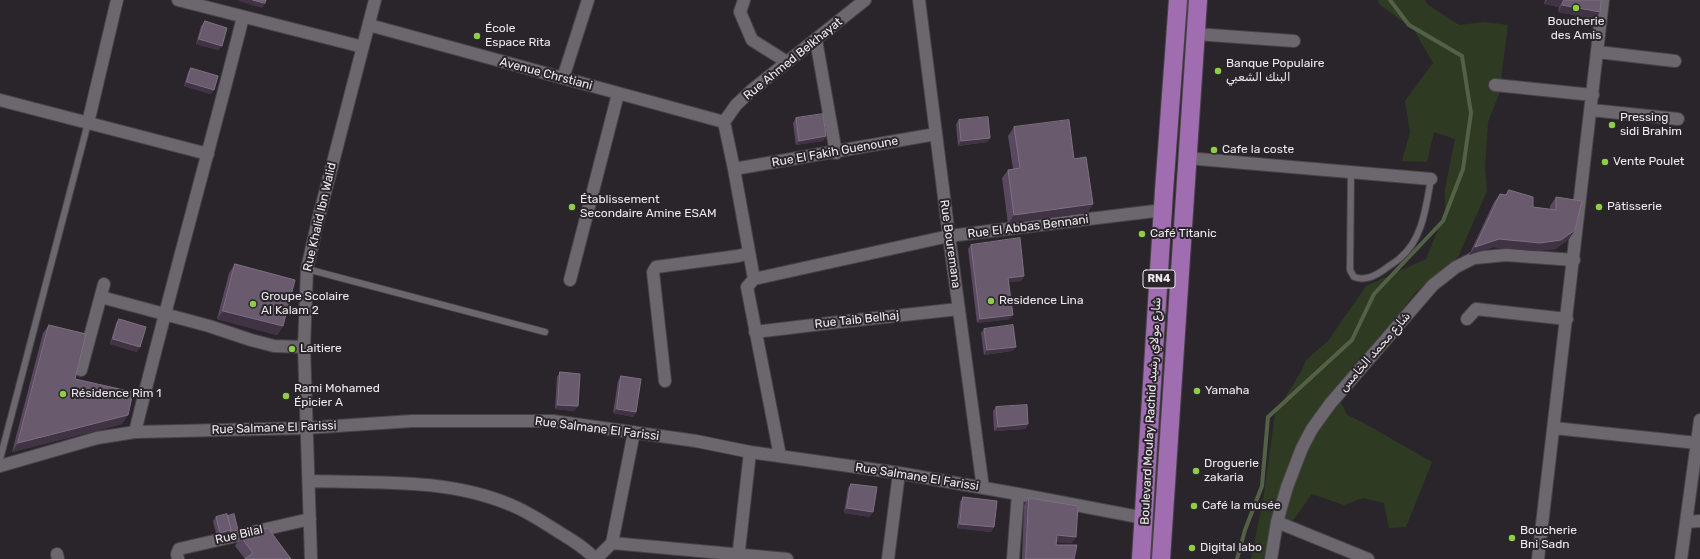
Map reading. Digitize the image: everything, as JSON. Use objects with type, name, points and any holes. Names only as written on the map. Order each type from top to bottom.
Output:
[{"type":"main road","name":"Boulevard Moulay Rachid شارع مولاي رشيد","points":[[1141,559],[1178,0]]},
{"type":"main road","name":"Boulevard Moulay Rachid شارع مولاي رشيد","points":[[1161,559],[1198,0]]},
{"type":"street","points":[[88,123],[117,0]]},
{"type":"street","points":[[178,0],[363,47]]},
{"type":"street","name":"Rue Khalid Ibn Walid","points":[[311,559],[304,347],[307,269],[318,220],[375,0]]},
{"type":"street","points":[[563,78],[588,0]]},
{"type":"street","points":[[744,0],[740,12],[752,40],[787,62]]},
{"type":"street","name":"Rue Ahmed Belkhayat","points":[[724,122],[736,105],[865,0]]},
{"type":"street","name":"Rue Bouremana","points":[[919,0],[983,488]]},
{"type":"street","points":[[1538,559],[1604,0]]},
{"type":"street","points":[[134,432],[243,17]]},
{"type":"street","name":"Avenue Chrstiani","points":[[369,25],[724,122]]},
{"type":"street","points":[[1196,34],[1294,41]]},
{"type":"street","points":[[816,40],[836,153]]},
{"type":"street","points":[[1598,52],[1675,61]]},
{"type":"street","points":[[1495,85],[1593,95]]},
{"type":"street","points":[[570,280],[618,94]]},
{"type":"street","points":[[0,100],[208,154]]},
{"type":"street","points":[[1591,110],[1678,119]]},
{"type":"street","points":[[724,122],[754,279],[747,287],[780,456]]},
{"type":"street","name":"Rue El Fakih Guenoune","points":[[734,169],[836,153],[936,134]]},
{"type":"street","points":[[1187,158],[1431,179]]},
{"type":"street","name":"Rue El Abbas Bennani","points":[[754,279],[949,236],[1163,210]]},
{"type":"street","points":[[665,381],[653,272],[654,269],[656,267],[738,256],[749,253]]},
{"type":"street","name":"شارع محمد الخامس","points":[[1270,559],[1277,522],[1287,487],[1302,448],[1312,429],[1330,404],[1433,285],[1456,267],[1474,258],[1506,255],[1574,260]]},
{"type":"street","points":[[80,370],[104,284]]},
{"type":"street","points":[[101,297],[208,326],[274,346],[304,347]]},
{"type":"street","points":[[1467,319],[1476,308],[1567,319]]},
{"type":"street","name":"Rue Taib Belhaj","points":[[755,332],[959,309]]},
{"type":"street","points":[[1681,559],[1697,463],[1697,443],[1700,420]]},
{"type":"street","name":"Rue Salmane El Farissi","points":[[0,466],[97,438],[134,432],[306,428],[412,421],[553,421],[696,441],[750,452],[899,473],[1144,518]]},
{"type":"street","points":[[1554,428],[1697,443]]},
{"type":"street","points":[[309,481],[433,485],[492,498],[510,504],[540,520],[577,543],[596,559],[612,543],[634,432]]},
{"type":"street","points":[[738,556],[750,452]]},
{"type":"street","points":[[888,559],[899,473]]},
{"type":"street","points":[[1013,559],[1018,494]]},
{"type":"street","name":"Rue Bilal","points":[[178,559],[177,554],[179,549],[310,519]]},
{"type":"street","points":[[1686,522],[1700,521]]},
{"type":"street","points":[[1277,522],[1368,559]]},
{"type":"street","points":[[612,543],[738,556],[787,559]]},
{"type":"lane","points":[[0,460],[88,123]]},
{"type":"lane","points":[[1351,172],[1350,270],[1354,277],[1361,279],[1374,276],[1401,258],[1412,245],[1420,229],[1431,179]]},
{"type":"lane","points":[[307,269],[545,332]]},
{"type":"green space","points":[[1378,0],[1425,0],[1428,5],[1459,25],[1485,22],[1508,25],[1499,94],[1488,122],[1485,167],[1487,191],[1458,257],[1416,292],[1375,345],[1335,390],[1347,415],[1432,462],[1406,527],[1389,528],[1384,503],[1363,498],[1344,505],[1312,494],[1294,519],[1273,530],[1268,559],[1251,559],[1263,501],[1275,414],[1302,370],[1306,360],[1328,341],[1366,286],[1426,259],[1445,213],[1445,189],[1455,139],[1434,132],[1427,162],[1402,161],[1410,132],[1405,101],[1433,63],[1414,30],[1379,4]]},
{"type":"building","points":[[253,0],[266,0],[265,3]]},
{"type":"building","points":[[1564,0],[1601,0],[1600,12],[1562,5]]},
{"type":"building","points":[[205,21],[227,28],[222,46],[199,39]]},
{"type":"building","points":[[191,68],[218,76],[214,90],[187,82]]},
{"type":"building","points":[[823,114],[826,136],[799,141],[796,118]]},
{"type":"building","points":[[988,117],[990,138],[961,141],[959,120]]},
{"type":"building","points":[[1069,120],[1074,159],[1086,157],[1093,204],[1014,215],[1008,170],[1020,168],[1014,127]]},
{"type":"building","points":[[1509,190],[1533,197],[1533,207],[1556,210],[1556,197],[1582,201],[1575,230],[1561,240],[1540,243],[1499,239],[1475,247],[1500,194],[1506,195]]},
{"type":"building","name":"Residence Lina","points":[[1020,238],[1024,276],[1008,278],[1013,315],[980,319],[971,245]]},
{"type":"building","name":"Groupe Scolaire Al Kalam 2","points":[[235,264],[295,280],[283,326],[223,311]]},
{"type":"building","points":[[119,319],[146,327],[140,347],[113,339]]},
{"type":"building","name":"Résidence Rim 1","points":[[49,325],[86,334],[75,379],[133,392],[128,415],[18,443]]},
{"type":"building","points":[[1013,325],[1016,347],[987,350],[984,329]]},
{"type":"building","points":[[560,372],[580,374],[578,406],[558,405]]},
{"type":"building","points":[[621,376],[641,379],[636,412],[617,409]]},
{"type":"building","points":[[1027,405],[1028,424],[998,427],[996,407]]},
{"type":"building","points":[[851,484],[877,487],[873,512],[847,508]]},
{"type":"building","points":[[963,497],[997,501],[994,527],[960,524]]},
{"type":"building","points":[[1029,498],[1078,506],[1076,537],[1057,535],[1056,545],[1077,545],[1074,559],[1026,559]]},
{"type":"building","points":[[227,514],[231,530],[220,533],[216,517]]},
{"type":"building","points":[[234,514],[238,530],[230,532],[231,530],[228,516]]},
{"type":"building","points":[[268,528],[291,559],[245,559],[253,553],[241,537]]},
{"type":"waterway","points":[[1237,559],[1245,530],[1262,486],[1268,417],[1352,340],[1374,294],[1443,221],[1463,169],[1471,113],[1462,56],[1409,25],[1390,0]]},
{"type":"place","name":"Boucherie des Amis","points":[[1576,8]]},
{"type":"place","name":"École Espace Rita","points":[[477,36]]},
{"type":"place","name":"Banque Populaire البنك الشعبي","points":[[1218,71]]},
{"type":"place","name":"Pressing sidi Brahim","points":[[1612,125]]},
{"type":"place","name":"Cafe la coste","points":[[1214,150]]},
{"type":"place","name":"Vente Poulet","points":[[1605,162]]},
{"type":"place","name":"Établissement Secondaire Amine ESAM","points":[[572,207]]},
{"type":"place","name":"Pâtisserie","points":[[1599,207]]},
{"type":"place","name":"Café Titanic","points":[[1142,234]]},
{"type":"place","name":"Residence Lina","points":[[991,301]]},
{"type":"place","name":"Groupe Scolaire Al Kalam 2","points":[[253,304]]},
{"type":"place","name":"Laitiere","points":[[292,349]]},
{"type":"place","name":"Yamaha","points":[[1197,391]]},
{"type":"place","name":"Résidence Rim 1","points":[[63,394]]},
{"type":"place","name":"Rami Mohamed Épicier A","points":[[286,396]]},
{"type":"place","name":"Droguerie zakaria","points":[[1196,471]]},
{"type":"place","name":"Café la musée","points":[[1194,506]]},
{"type":"place","name":"Boucherie Bni Sadn","points":[[1512,538]]},
{"type":"place","name":"Digital labo","points":[[1192,548]]}]
